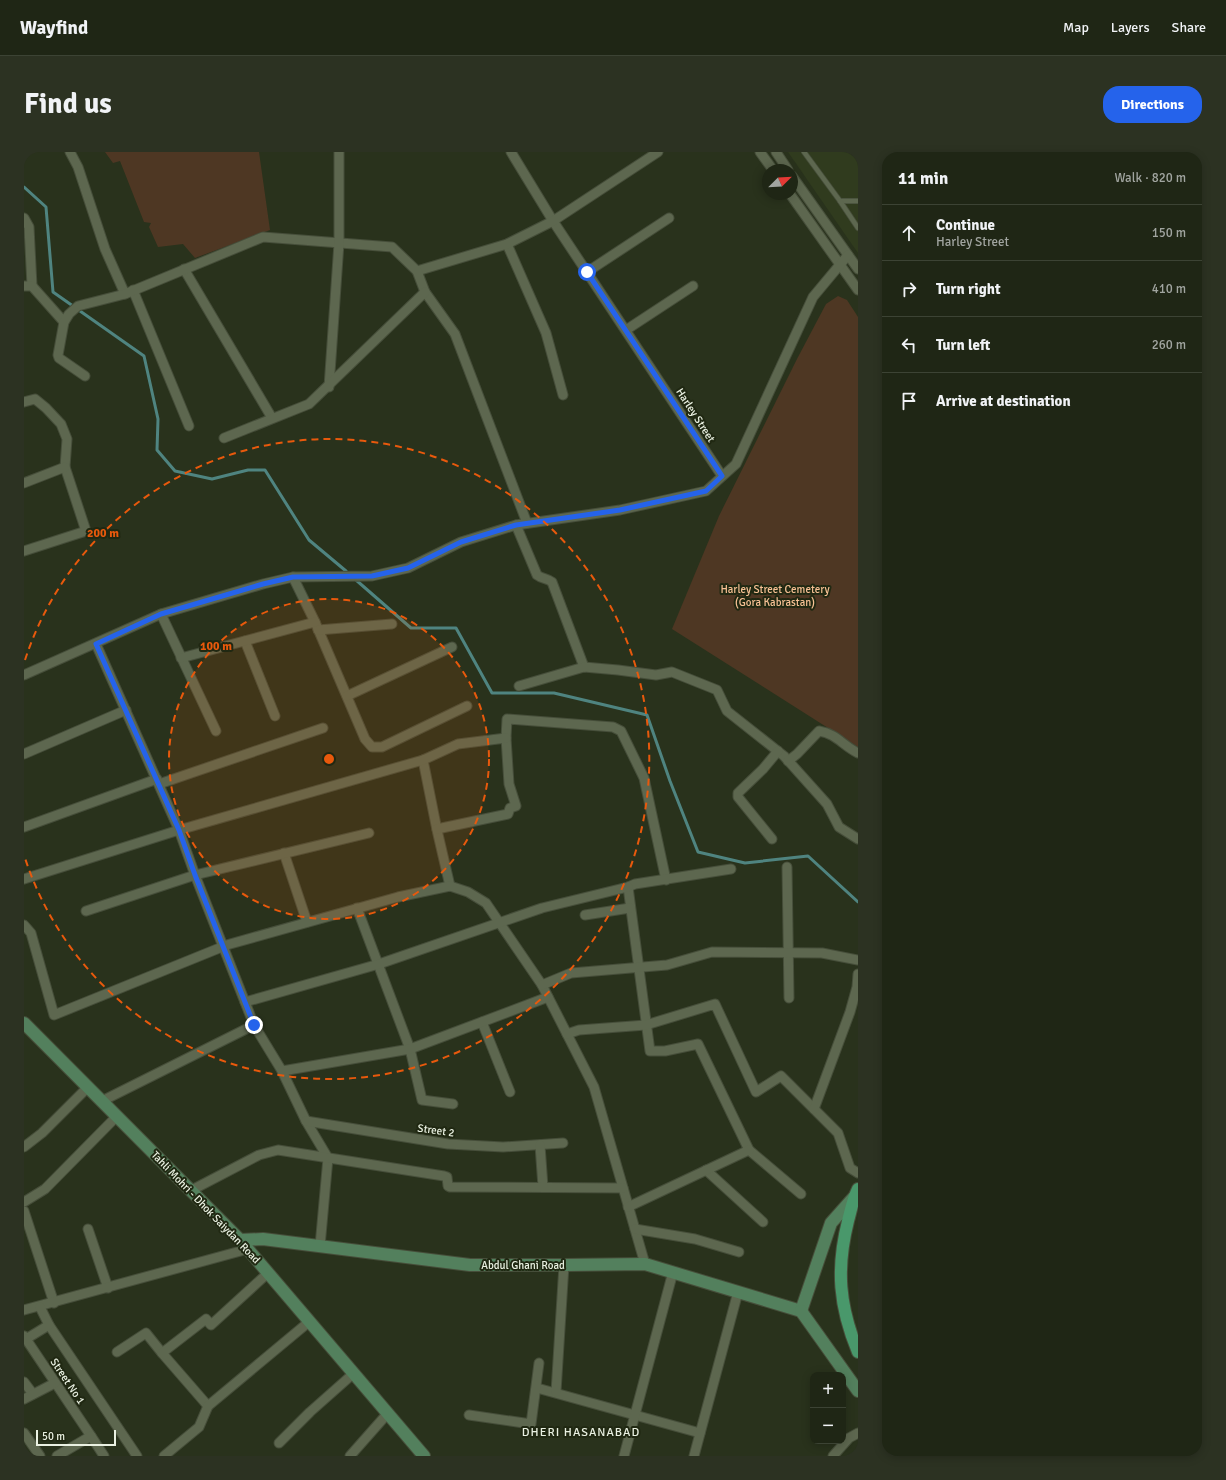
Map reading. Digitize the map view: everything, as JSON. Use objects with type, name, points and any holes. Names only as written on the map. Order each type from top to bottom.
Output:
[{"type":"main road","points":[[856,1192],[844,1238],[840,1285],[843,1308],[849,1330],[858,1352]]},
{"type":"street","points":[[70,152],[78,167],[105,249],[129,292],[189,426]]},
{"type":"street","points":[[329,387],[339,243],[339,152]]},
{"type":"street","name":"Harley Street","points":[[511,152],[553,221],[722,476]]},
{"type":"street","points":[[417,271],[506,244],[553,221],[658,152]]},
{"type":"street","points":[[760,152],[769,164]]},
{"type":"street","points":[[776,152],[784,164]]},
{"type":"street","points":[[798,184],[858,269]]},
{"type":"street","points":[[794,200],[858,290]]},
{"type":"street","points":[[24,218],[28,227],[28,286],[67,318]]},
{"type":"street","points":[[587,272],[669,218]]},
{"type":"street","points":[[85,376],[59,358],[67,318],[78,306],[129,292],[263,237],[392,247],[417,271],[425,292],[455,334],[527,523]]},
{"type":"street","points":[[506,244],[546,333],[563,395]]},
{"type":"street","points":[[24,675],[161,614],[263,584],[293,577],[372,576],[408,568],[461,542],[516,525],[620,510],[706,491],[736,464],[813,297],[848,255]]},
{"type":"street","points":[[184,269],[272,418]]},
{"type":"street","points":[[626,330],[693,286]]},
{"type":"street","points":[[224,438],[310,404],[425,292]]},
{"type":"street","points":[[24,402],[35,399],[61,424],[67,439],[66,467],[86,531],[24,551]]},
{"type":"street","points":[[24,483],[66,467]]},
{"type":"street","points":[[516,525],[537,575],[540,578],[548,578],[552,582],[584,667]]},
{"type":"street","points":[[293,577],[365,739],[372,746],[382,747],[467,706]]},
{"type":"street","points":[[161,614],[216,731]]},
{"type":"street","points":[[181,658],[245,641],[316,626],[392,624]]},
{"type":"street","points":[[245,641],[275,716]]},
{"type":"street","points":[[96,644],[179,830],[195,875],[254,1025],[282,1071],[306,1121],[328,1158],[320,1246]]},
{"type":"street","points":[[347,696],[452,647]]},
{"type":"street","points":[[519,686],[584,667],[656,675],[672,672],[717,690],[727,711],[778,751],[827,804],[839,828],[858,839]]},
{"type":"street","points":[[24,754],[126,710]]},
{"type":"street","points":[[437,829],[508,814],[510,808],[516,806],[509,784],[506,738],[507,719],[613,727],[621,731],[644,778],[666,880]]},
{"type":"street","points":[[24,827],[158,781],[323,728]]},
{"type":"street","points":[[788,761],[797,754],[819,731],[829,733],[851,750],[858,753]]},
{"type":"street","points":[[24,879],[179,830],[424,760],[458,744],[506,738]]},
{"type":"street","points":[[772,839],[738,797],[738,793],[763,769],[778,751]]},
{"type":"street","points":[[424,760],[437,829],[450,886]]},
{"type":"street","points":[[86,911],[195,875],[369,832]]},
{"type":"street","points":[[284,853],[307,922]]},
{"type":"street","points":[[787,867],[789,998]]},
{"type":"street","points":[[245,1002],[379,964],[542,908],[635,884],[731,870]]},
{"type":"street","points":[[24,925],[31,933],[54,1015],[223,946],[398,897],[450,886],[468,892],[486,903],[542,985],[594,1087],[645,1264]]},
{"type":"street","points":[[628,887],[650,1051],[665,1051],[698,1044],[749,1150],[801,1194]]},
{"type":"street","points":[[358,908],[410,1049],[422,1100],[453,1104]]},
{"type":"street","points":[[585,915],[630,908]]},
{"type":"street","points":[[542,985],[571,973],[667,965],[712,952],[822,953],[858,960]]},
{"type":"street","points":[[814,1109],[850,1012],[857,986],[858,974]]},
{"type":"street","points":[[282,1071],[410,1049],[548,997]]},
{"type":"street","points":[[567,1034],[579,1030],[646,1024],[715,1004],[756,1092],[782,1076],[838,1133],[850,1168],[858,1173]]},
{"type":"street","points":[[482,1022],[510,1092]]},
{"type":"street","name":"Tahli Mohri - Dhok Saiydan Road","points":[[24,1023],[102,1100],[244,1245],[424,1456]]},
{"type":"street","points":[[102,1100],[254,1025]]},
{"type":"street","points":[[24,1147],[42,1133],[88,1087]]},
{"type":"street","points":[[24,1202],[45,1188],[117,1116]]},
{"type":"street","name":"Street 2","points":[[306,1121],[448,1144],[503,1147],[563,1143]]},
{"type":"street","points":[[540,1144],[543,1187]]},
{"type":"street","points":[[190,1191],[259,1155],[278,1150],[444,1176],[447,1177],[448,1186],[450,1187],[623,1188]]},
{"type":"street","points":[[628,1207],[749,1150]]},
{"type":"street","points":[[706,1170],[763,1222]]},
{"type":"street","points":[[856,1192],[831,1223],[801,1311],[858,1391]]},
{"type":"street","points":[[24,1211],[54,1303]]},
{"type":"street","points":[[88,1229],[108,1288]]},
{"type":"street","points":[[635,1229],[695,1239],[738,1252]]},
{"type":"street","name":"Abdul Ghani Road","points":[[244,1245],[263,1239],[470,1265],[645,1264],[801,1311]]},
{"type":"street","points":[[24,1310],[108,1288],[244,1245]]},
{"type":"street","points":[[556,1392],[564,1265]]},
{"type":"street","points":[[624,1456],[673,1272]]},
{"type":"street","points":[[162,1353],[206,1319],[211,1325],[268,1273]]},
{"type":"street","points":[[694,1456],[738,1292]]},
{"type":"street","points":[[40,1307],[49,1325],[137,1456]]},
{"type":"street","points":[[164,1456],[199,1427],[208,1406],[310,1321]]},
{"type":"street","points":[[25,1337],[49,1325]]},
{"type":"street","points":[[117,1352],[146,1333],[208,1406]]},
{"type":"street","name":"Street No 1","points":[[25,1337],[104,1456]]},
{"type":"street","points":[[469,1415],[531,1424],[537,1388],[539,1363]]},
{"type":"street","points":[[279,1443],[310,1412],[354,1373]]},
{"type":"street","points":[[24,1382],[33,1394]]},
{"type":"street","points":[[24,1399],[55,1383]]},
{"type":"street","points":[[537,1388],[700,1432]]},
{"type":"street","points":[[350,1456],[388,1414]]},
{"type":"street","points":[[24,1432],[40,1456]]},
{"type":"street","points":[[833,1456],[849,1438],[858,1433]]},
{"type":"street","points":[[57,1456],[91,1436]]},
{"type":"lane","points":[[804,152],[840,200],[858,228]]},
{"type":"lane","points":[[840,200],[858,201]]},
{"type":"shaded area","points":[[788,152],[858,152],[858,253],[798,166],[798,164],[796,164]]},
{"type":"green space","points":[[105,152],[259,152],[270,230],[195,258],[183,244],[158,247],[149,227],[151,223],[144,222],[120,161],[113,163]]},
{"type":"green space","name":"Harley Street Cemetery (Gora Kabrastan)","points":[[838,296],[847,300],[858,317],[858,747],[672,629],[719,516],[797,359],[826,304]]},
{"type":"waterway","points":[[24,187],[46,207],[53,292],[144,356],[158,419],[157,450],[175,471],[212,479],[248,470],[265,470],[309,540],[346,571]]},
{"type":"waterway","points":[[356,580],[411,628],[456,628],[492,693],[554,693],[647,715],[670,781],[698,852],[745,863],[808,856],[858,902]]},
{"type":"district","name":"DHERI HASANABAD","points":[[581,1432]]},
{"type":"route","points":[[254,1025],[195,875],[179,830],[96,644],[161,614],[263,584],[293,577],[372,576],[408,568],[461,542],[516,525],[620,510],[706,491],[722,476],[587,272]]}]
